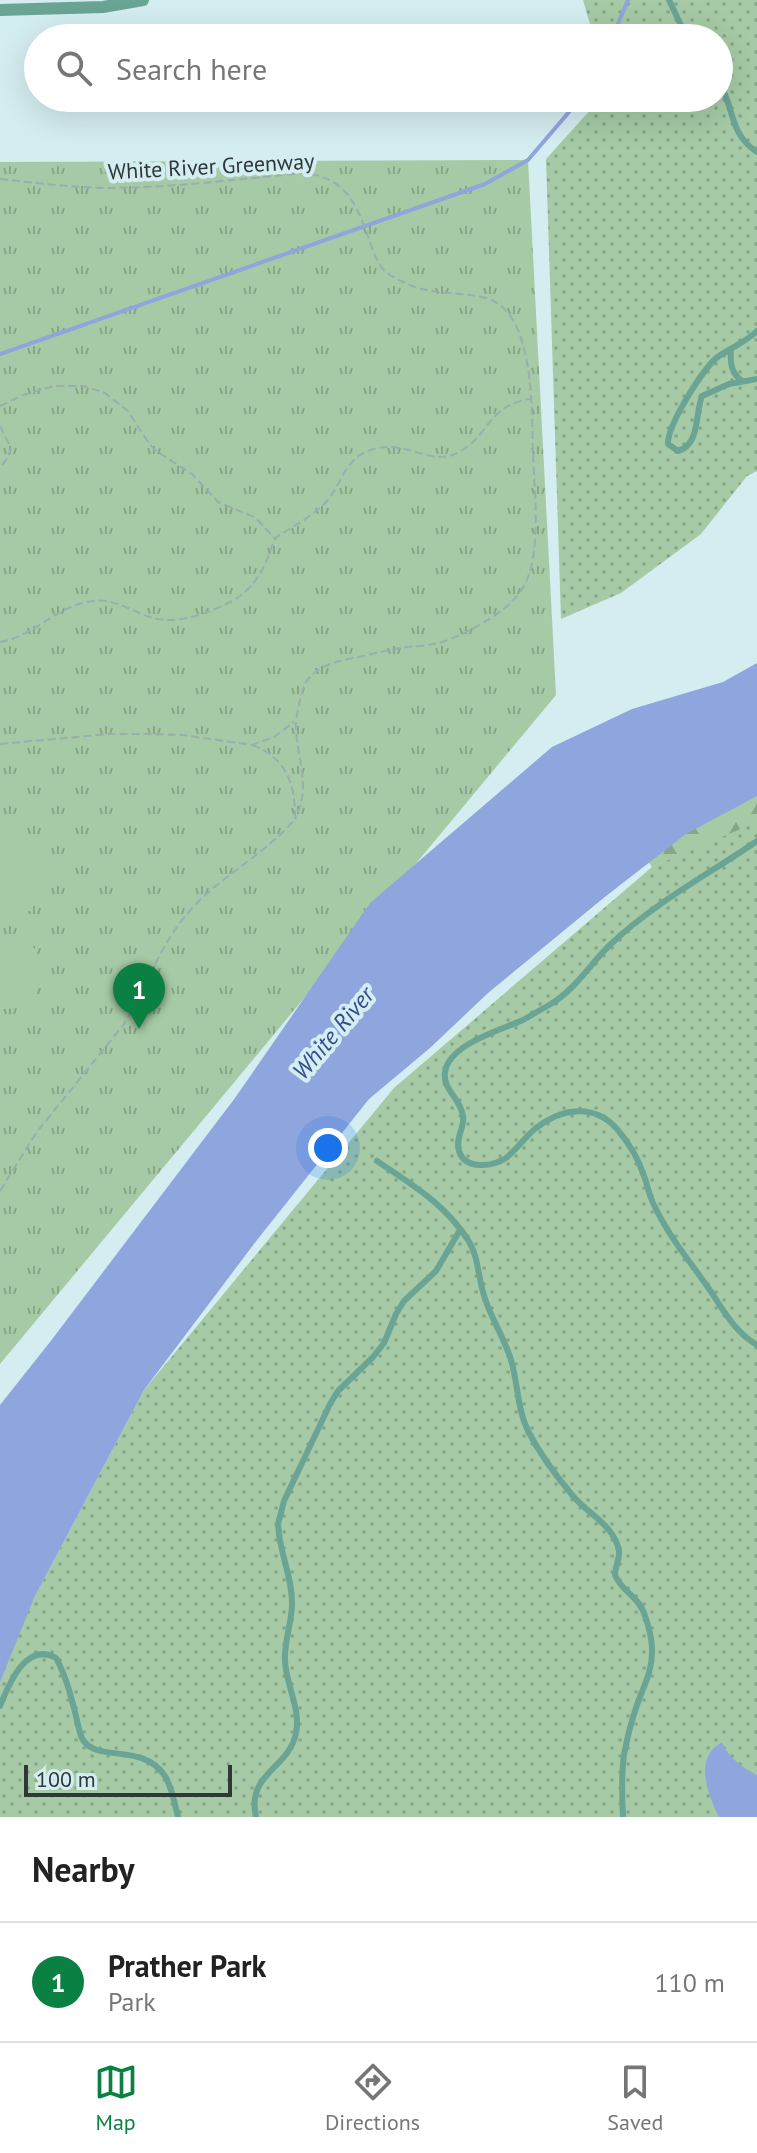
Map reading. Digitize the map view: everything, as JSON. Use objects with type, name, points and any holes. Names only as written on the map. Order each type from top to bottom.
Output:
[{"type":"street","points":[[0,10],[103,7],[143,0]]},
{"type":"lane","points":[[669,0],[680,24]]},
{"type":"lane","points":[[730,112],[742,138],[757,152]]},
{"type":"lane","points":[[757,331],[718,356],[704,371],[670,429],[668,444],[678,451],[689,445],[702,396],[742,381],[757,379]]},
{"type":"lane","points":[[731,350],[734,374],[742,381]]},
{"type":"lane","points":[[757,841],[623,934],[563,997],[525,1019],[479,1038],[462,1050],[448,1061],[445,1079],[463,1114],[457,1138],[459,1151],[472,1164],[489,1164],[505,1158],[536,1128],[567,1113],[586,1110],[608,1120],[638,1161],[652,1202],[673,1241],[736,1329],[757,1345]]},
{"type":"lane","points":[[377,1161],[439,1204],[471,1245],[485,1299],[511,1359],[520,1408],[528,1430],[565,1487],[611,1532],[619,1549],[615,1575],[620,1585],[640,1603],[652,1648],[651,1667],[624,1755],[623,1817]]},
{"type":"lane","points":[[256,1817],[253,1805],[256,1791],[291,1747],[297,1731],[285,1662],[292,1605],[278,1524],[284,1501],[338,1391],[384,1343],[404,1301],[436,1271],[460,1230]]},
{"type":"lane","points":[[0,1706],[16,1672],[25,1662],[42,1654],[56,1658],[62,1667],[83,1739],[102,1752],[133,1754],[155,1766],[167,1779],[178,1817]]},
{"type":"path","name":"White River Greenway","points":[[0,179],[82,187],[130,187],[304,173],[321,175],[342,188],[352,200],[374,254],[384,270],[406,284],[437,294],[495,301],[518,328],[528,359],[531,399],[535,548],[531,569],[521,591],[487,621],[445,641],[386,650],[330,664],[312,675],[305,684],[295,722],[304,791],[295,819]]},
{"type":"path","points":[[0,406],[32,391],[62,385],[84,386],[105,393],[123,405],[156,451],[192,474],[218,502],[251,515],[275,538]]},
{"type":"path","points":[[0,642],[25,634],[70,607],[98,600],[122,605],[158,620],[197,615],[234,600],[246,592],[260,575],[275,538],[324,504],[337,488],[348,466],[364,453],[381,447],[396,447],[432,457],[449,457],[472,443],[497,412],[511,404],[531,399]]},
{"type":"path","points":[[0,426],[11,448],[0,468]]},
{"type":"path","points":[[252,745],[274,737],[295,722]]},
{"type":"path","points":[[0,744],[109,734],[147,734],[183,735],[252,745],[270,753],[282,765],[294,792],[295,819],[266,848],[221,882],[186,915],[154,962],[124,1024],[36,1133],[0,1191]]},
{"type":"green space","points":[[583,0],[757,0],[757,471],[747,476],[701,534],[621,593],[561,619],[546,159],[588,112],[733,112],[733,24],[590,24]]},
{"type":"green space","points":[[528,160],[556,695],[0,1364],[0,162]]},
{"type":"green space","points":[[757,774],[757,822],[652,867],[632,840]]},
{"type":"green space","points":[[757,818],[757,1817],[0,1817],[0,1668],[8,1647],[144,1390],[394,1088],[652,867]]},
{"type":"green space","points":[[0,841],[27,849],[40,864],[41,885],[30,911],[0,914]]},
{"type":"green space","points":[[0,936],[25,940],[37,953],[40,962],[39,982],[31,999],[24,1005],[10,1009],[0,1009]]},
{"type":"water","name":"White River","points":[[757,663],[757,796],[686,834],[606,896],[488,993],[430,1048],[369,1099],[144,1390],[34,1598],[0,1682],[0,1405],[235,1098],[370,903],[552,747],[632,709],[723,682]]},
{"type":"water","points":[[722,1742],[736,1762],[757,1775],[757,1817],[719,1817],[705,1774],[708,1757]]},
{"type":"waterway","points":[[618,24],[628,0]]},
{"type":"waterway","points":[[0,354],[485,184],[528,160],[569,112]]},
{"type":"place","name":"Prather Park","points":[[139,1029]]}]
